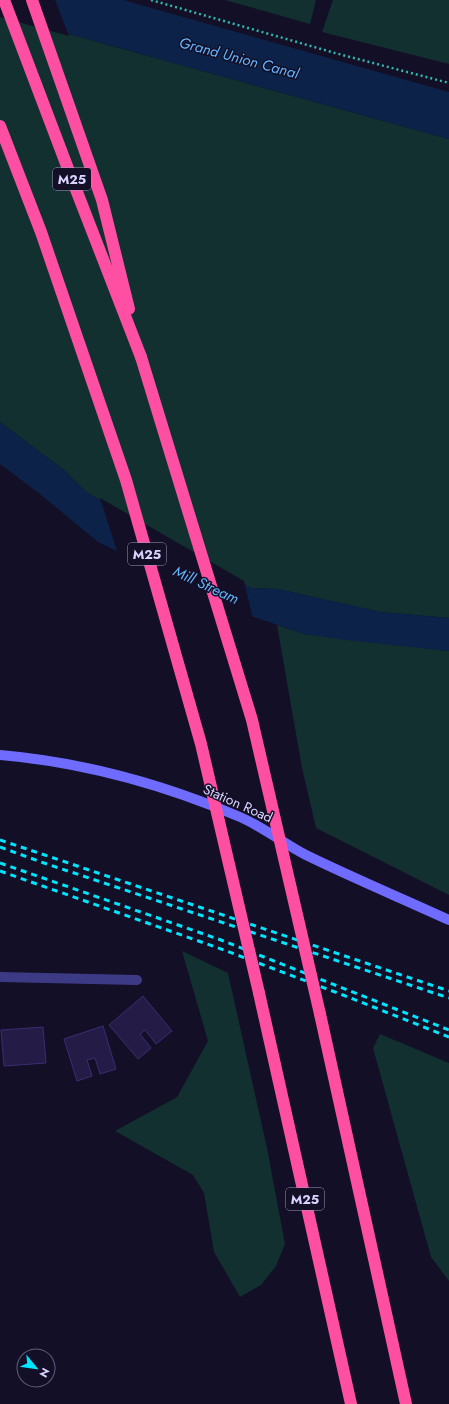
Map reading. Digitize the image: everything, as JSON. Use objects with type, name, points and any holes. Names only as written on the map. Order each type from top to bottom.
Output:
[{"type":"highway","name":"M25","points":[[4,0],[141,357]]},
{"type":"highway","name":"M25","points":[[32,0],[102,200],[141,357],[252,720],[320,1014],[406,1404]]},
{"type":"highway","name":"M25","points":[[0,126],[41,232],[126,480],[201,744],[260,993],[351,1404]]},
{"type":"street","name":"Station Road","points":[[0,755],[75,766],[144,782],[197,800],[242,817],[305,854],[449,920]]},
{"type":"street","points":[[0,977],[137,980]]},
{"type":"path","points":[[151,0],[335,53],[449,83]]},
{"type":"green space","points":[[225,0],[316,0],[310,24]]},
{"type":"green space","points":[[333,0],[449,0],[449,64],[322,32]]},
{"type":"green space","points":[[0,15],[449,139],[449,618],[380,612],[278,589],[251,588],[86,492],[65,471],[0,422]]},
{"type":"green space","points":[[277,625],[304,634],[449,651],[449,895],[316,828],[302,768]]},
{"type":"green space","points":[[182,951],[228,973],[267,1148],[285,1244],[276,1266],[261,1285],[240,1297],[214,1252],[204,1193],[193,1175],[115,1131],[177,1097],[208,1041]]},
{"type":"green space","points":[[380,1034],[449,1063],[449,1281],[431,1257],[373,1048]]},
{"type":"water","name":"Grand Union Canal","points":[[0,0],[123,0],[449,92],[449,139],[0,15]]},
{"type":"water","name":"Mill Stream","points":[[0,422],[65,471],[86,492],[251,588],[278,589],[380,612],[449,618],[449,651],[304,634],[254,617],[98,542],[40,494],[0,464]]},
{"type":"pier","points":[[0,0],[55,0],[69,36],[0,17]]},
{"type":"pier","points":[[100,498],[244,581],[253,619],[118,554]]},
{"type":"building","points":[[143,996],[172,1031],[156,1044],[145,1030],[140,1034],[151,1048],[138,1059],[109,1025]]},
{"type":"building","points":[[103,1026],[116,1069],[100,1074],[95,1058],[87,1060],[92,1076],[77,1081],[64,1039]]},
{"type":"building","points":[[43,1027],[46,1063],[4,1066],[1,1030]]},
{"type":"railway","points":[[0,840],[449,991]]},
{"type":"railway","points":[[0,847],[449,998]]},
{"type":"railway","points":[[0,863],[221,940],[449,1030]]},
{"type":"railway","points":[[0,871],[224,950],[449,1037]]}]
